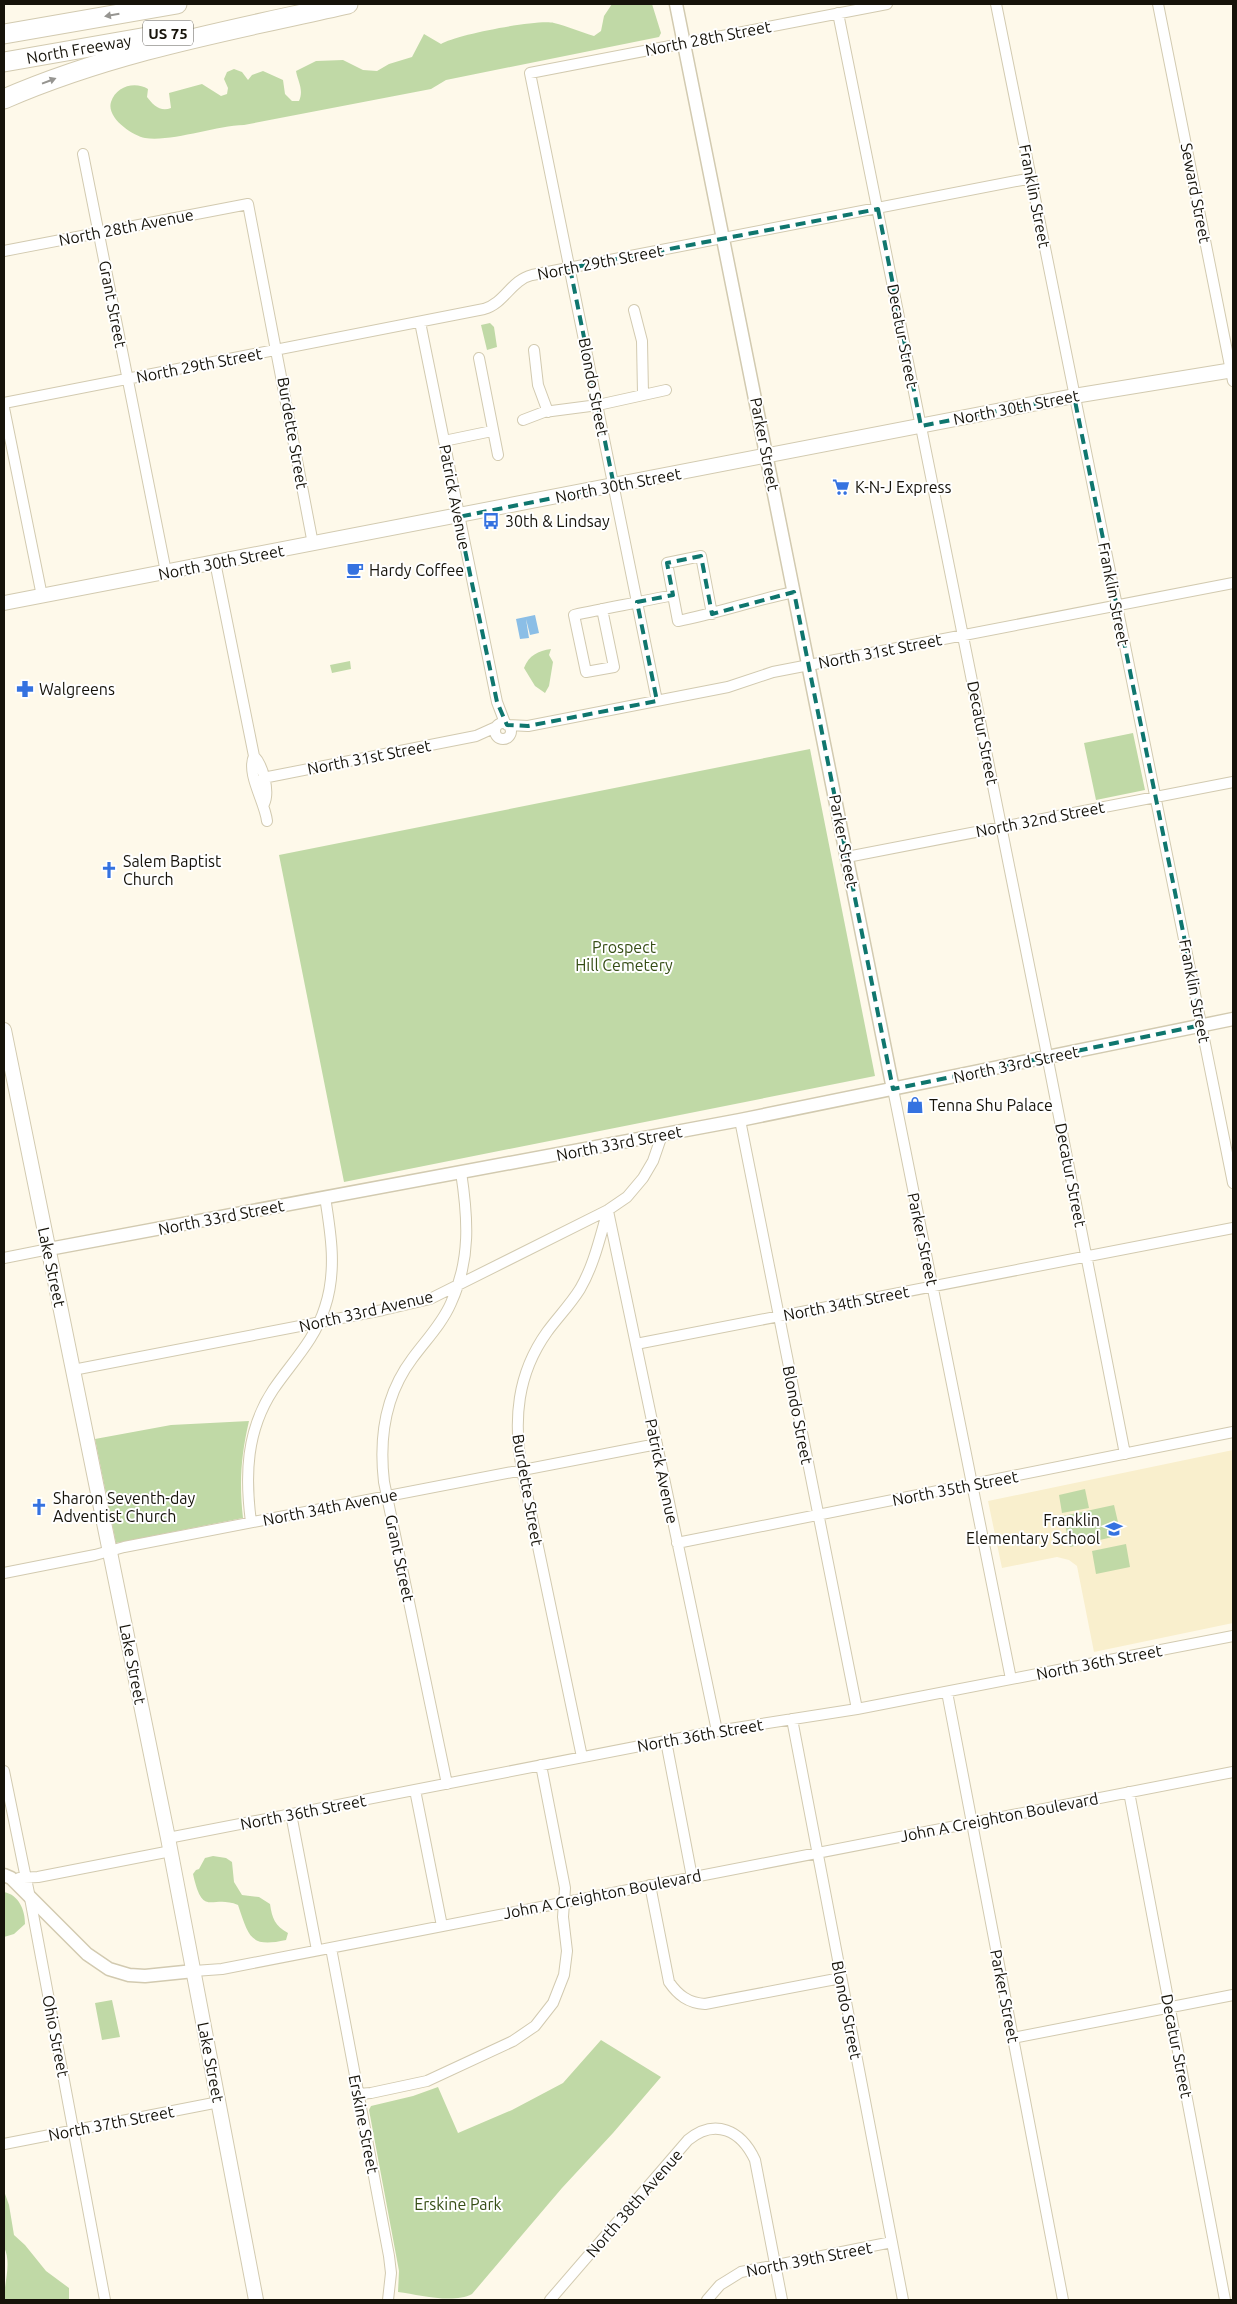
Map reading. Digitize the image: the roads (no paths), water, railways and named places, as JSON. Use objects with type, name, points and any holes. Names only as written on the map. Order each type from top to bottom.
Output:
[{"type":"highway","name":"North Freeway","points":[[4,34],[177,4]]},
{"type":"highway","name":"North Freeway","points":[[4,62],[333,4]]},
{"type":"highway","points":[[4,99],[60,76],[116,58],[348,4]]},
{"type":"main road","name":"North 30th Street","points":[[4,603],[458,517],[1074,396],[1232,374]]},
{"type":"main road","name":"Lake Street","points":[[4,1030],[169,1844],[256,2300]]},
{"type":"street","name":"North 28th Street","points":[[530,73],[887,4]]},
{"type":"street","name":"Franklin Street","points":[[996,4],[1233,1183]]},
{"type":"street","name":"Seward Street","points":[[1158,4],[1232,374]]},
{"type":"street","name":"Parker Street","points":[[676,6],[1011,1679]]},
{"type":"street","name":"Decatur Street","points":[[838,13],[1002,827],[1125,1454]]},
{"type":"street","name":"Blondo Street","points":[[530,73],[657,701]]},
{"type":"street","name":"Grant Street","points":[[83,154],[166,572]]},
{"type":"street","name":"North 29th Street","points":[[4,403],[489,308],[499,302],[521,279],[1032,178]]},
{"type":"street","name":"North 28th Avenue","points":[[4,251],[248,204]]},
{"type":"street","name":"Burdette Street","points":[[248,204],[313,544]]},
{"type":"street","points":[[634,310],[642,342],[643,394]]},
{"type":"street","name":"Patrick Avenue","points":[[420,322],[501,725],[496,735],[504,737]]},
{"type":"street","points":[[534,350],[538,385],[548,412]]},
{"type":"street","points":[[478,358],[487,394],[492,431],[498,455]]},
{"type":"street","points":[[523,420],[548,412],[598,405],[666,390]]},
{"type":"street","points":[[4,408],[42,596]]},
{"type":"street","points":[[444,441],[492,431]]},
{"type":"street","points":[[712,614],[701,556],[667,563],[678,621],[712,614],[749,601],[794,592]]},
{"type":"street","points":[[215,562],[254,756],[252,765],[259,795],[264,804],[267,821]]},
{"type":"street","name":"North 31st Street","points":[[263,778],[476,736],[501,725],[528,726],[657,701],[728,687],[770,673],[1233,582]]},
{"type":"street","points":[[602,609],[614,666],[586,672],[574,615],[602,609],[673,595]]},
{"type":"street","name":"North 31st Street","points":[[476,736],[504,737],[528,726]]},
{"type":"street","points":[[254,756],[260,763],[267,796],[264,804]]},
{"type":"street","name":"North 32nd Street","points":[[847,857],[1233,782]]},
{"type":"street","name":"North 33rd Street","points":[[4,1258],[740,1120],[1233,1019]]},
{"type":"street","name":"Blondo Street","points":[[740,1120],[857,1709]]},
{"type":"street","name":"North 33rd Avenue","points":[[73,1370],[319,1323],[430,1299],[608,1210],[627,1197],[643,1178],[653,1161],[662,1135]]},
{"type":"street","name":"Grant Street","points":[[447,1784],[387,1496],[383,1472],[382,1446],[390,1400],[404,1369],[445,1314],[464,1268],[468,1234],[467,1208],[461,1172]]},
{"type":"street","points":[[252,1522],[247,1493],[247,1467],[255,1427],[273,1390],[308,1345],[325,1308],[332,1274],[331,1232],[325,1198]]},
{"type":"street","name":"Burdette Street","points":[[582,1757],[522,1470],[517,1444],[516,1422],[524,1376],[540,1343],[585,1279],[594,1258],[608,1210]]},
{"type":"street","name":"Patrick Avenue","points":[[608,1210],[716,1731]]},
{"type":"street","name":"North 34th Street","points":[[636,1344],[1233,1228]]},
{"type":"street","name":"North 35th Street","points":[[677,1544],[1233,1432]]},
{"type":"street","name":"North 34th Avenue","points":[[4,1573],[252,1522],[656,1444]]},
{"type":"street","name":"North 36th Street","points":[[7,1877],[38,1877],[291,1814],[716,1731],[857,1709],[1233,1636]]},
{"type":"street","name":"Parker Street","points":[[947,1692],[1063,2300]]},
{"type":"street","name":"Blondo Street","points":[[792,1719],[903,2300]]},
{"type":"street","points":[[666,1741],[692,1877]]},
{"type":"street","points":[[358,2094],[427,2081],[513,2041],[535,2026],[553,2003],[564,1975],[567,1951],[565,1888],[541,1765]]},
{"type":"street","name":"Ohio Street","points":[[4,1772],[30,1898],[105,2300]]},
{"type":"street","name":"John A Creighton Boulevard","points":[[7,1877],[87,1954],[109,1969],[130,1975],[145,1976],[222,1969],[1233,1772]]},
{"type":"street","points":[[415,1790],[442,1926]]},
{"type":"street","name":"Decatur Street","points":[[1129,1792],[1226,2300]]},
{"type":"street","points":[[291,1814],[317,1950]]},
{"type":"street","points":[[650,1885],[670,1982],[675,1991],[688,2001],[705,2004],[841,1978]]},
{"type":"street","name":"Erskine Street","points":[[331,1948],[389,2256],[391,2274],[388,2300]]},
{"type":"street","points":[[1013,2038],[1233,1995]]},
{"type":"street","name":"North 37th Street","points":[[4,2144],[219,2102]]},
{"type":"street","name":"North 38th Avenue","points":[[550,2300],[688,2140],[706,2130],[723,2129],[731,2132],[745,2142],[755,2160],[775,2265]]},
{"type":"street","name":"North 39th Street","points":[[707,2300],[720,2285],[735,2275],[775,2265],[892,2242]]},
{"type":"street","points":[[775,2265],[782,2300]]},
{"type":"water","points":[[535,615],[539,633],[530,635],[526,619],[529,638],[520,639],[516,619]]},
{"type":"place","name":"K-N-J Express","points":[[841,487]]},
{"type":"place","name":"30th & Lindsay","points":[[491,521]]},
{"type":"place","name":"Hardy Coffee","points":[[355,570]]},
{"type":"place","name":"Walgreens","points":[[25,689]]},
{"type":"place","name":"Salem Baptist Church","points":[[109,870]]},
{"type":"place","name":"Tenna Shu Palace","points":[[915,1105]]},
{"type":"place","name":"Sharon Seventh-day Adventist Church","points":[[39,1507]]},
{"type":"place","name":"Franklin Elementary School","points":[[1114,1529]]},
{"type":"park label","name":"Prospect Hill Cemetery","points":[[624,956]]},
{"type":"park label","name":"Erskine Park","points":[[458,2204]]}]
